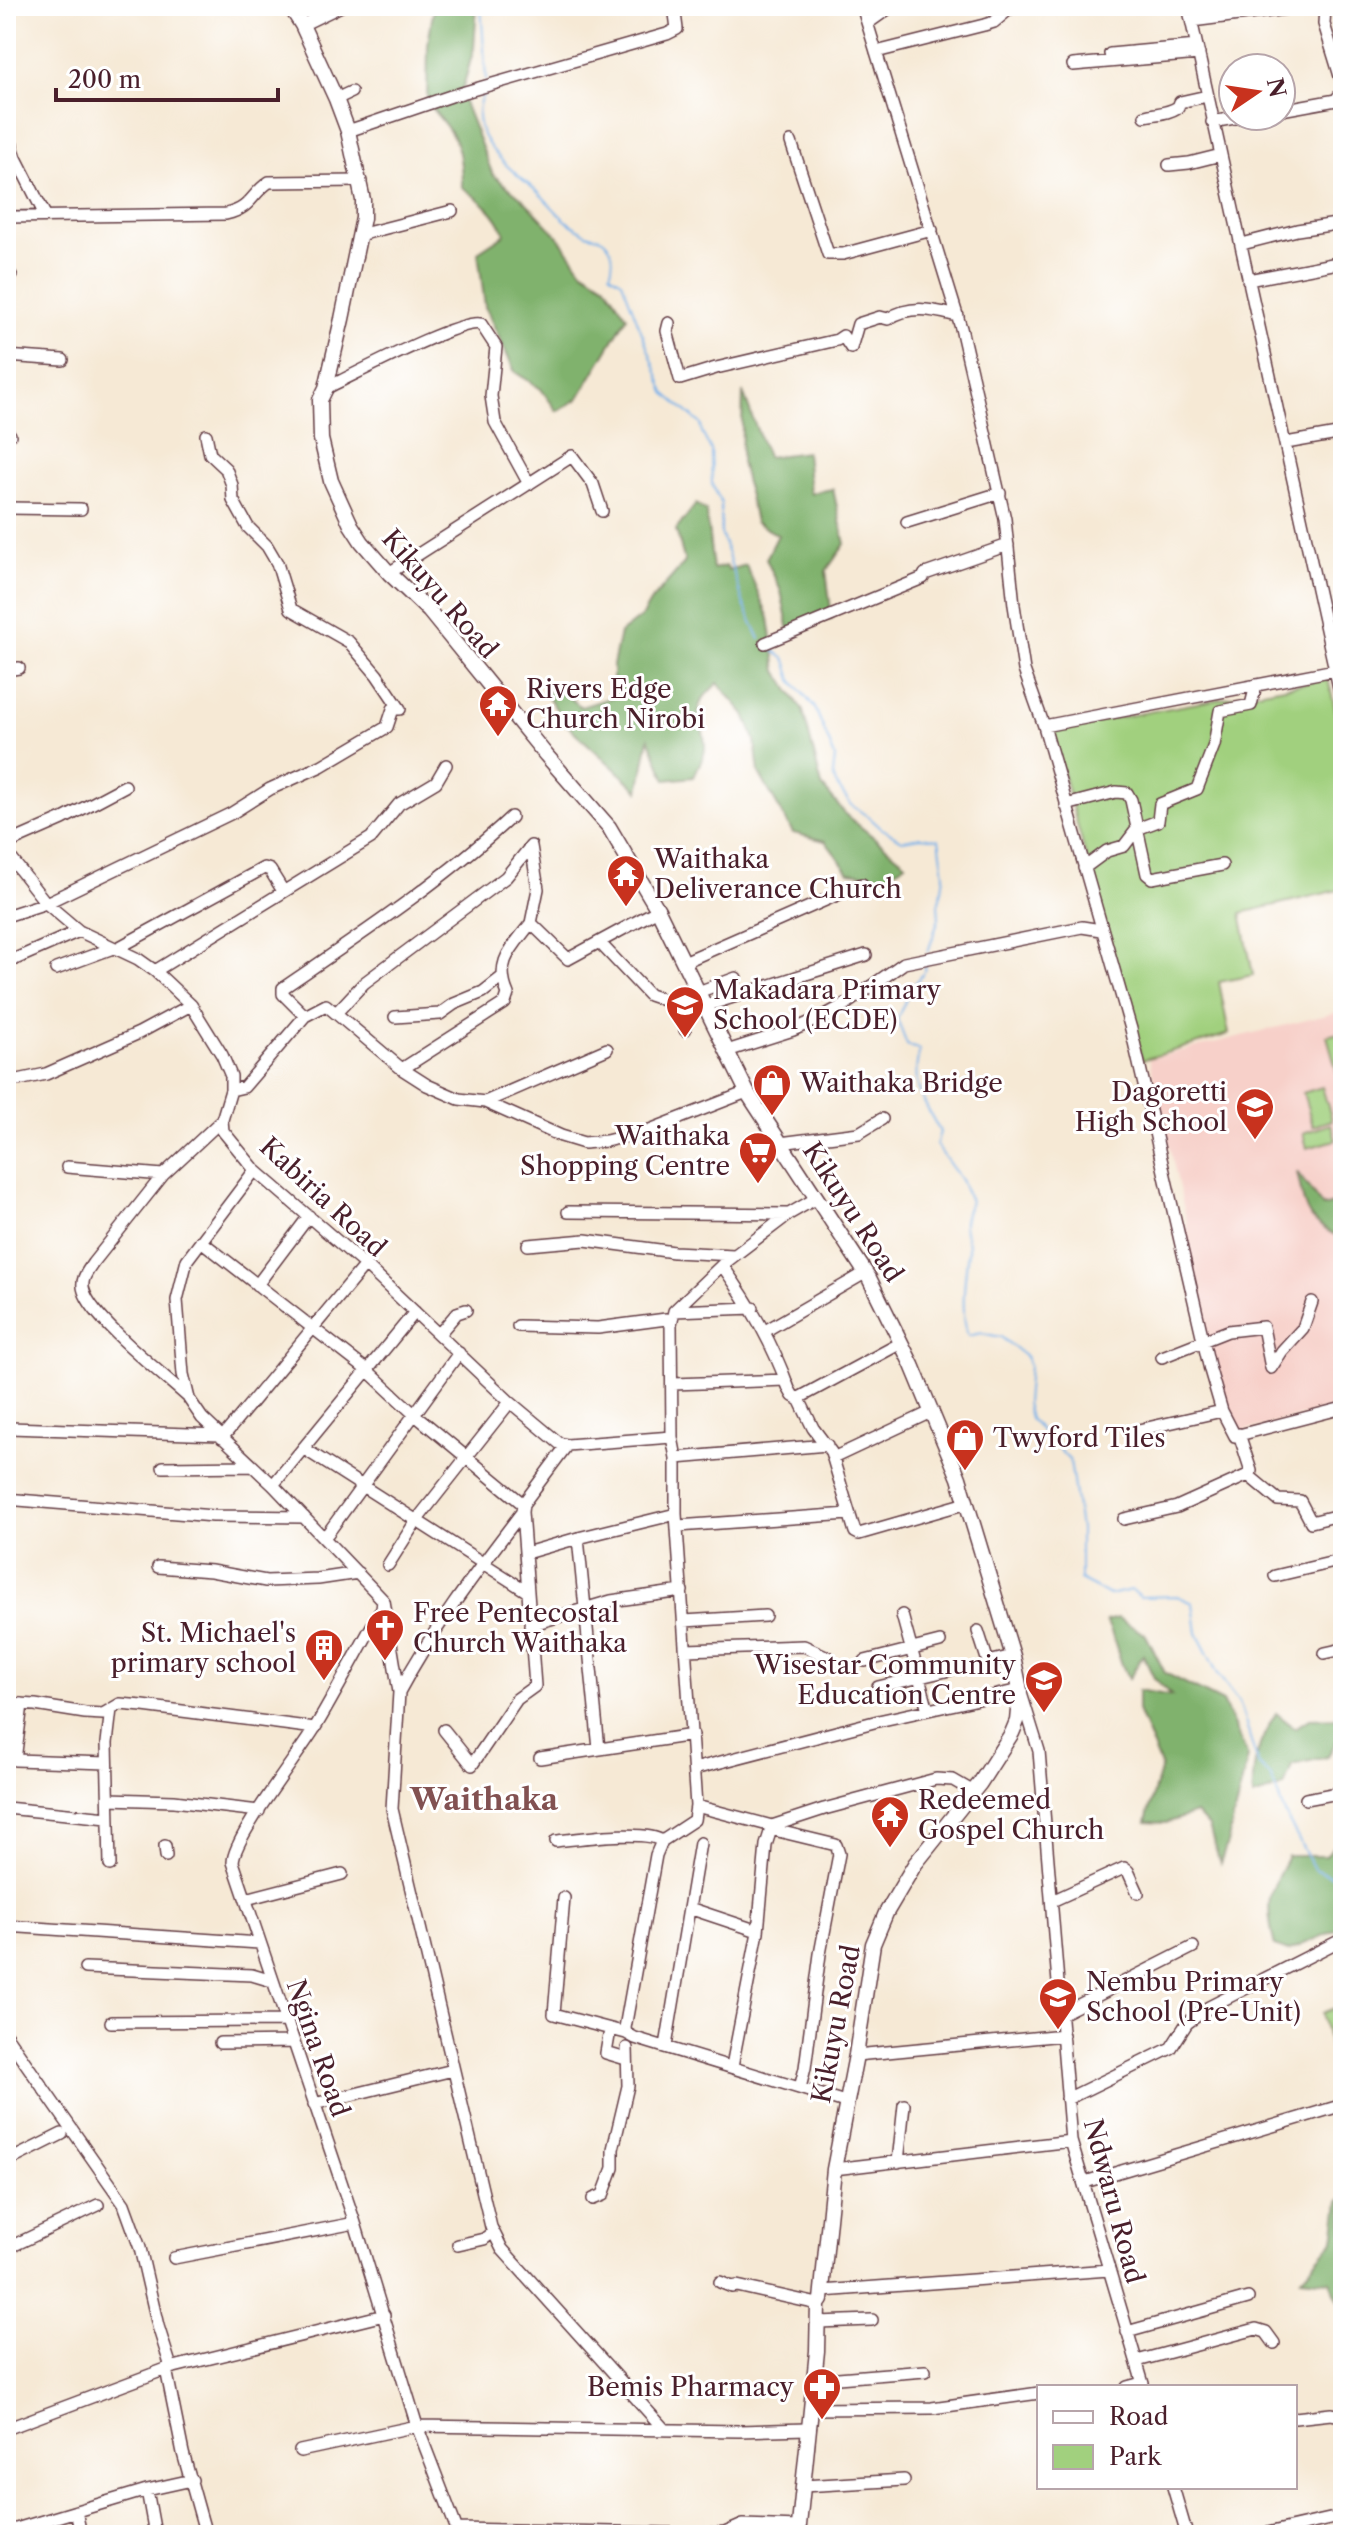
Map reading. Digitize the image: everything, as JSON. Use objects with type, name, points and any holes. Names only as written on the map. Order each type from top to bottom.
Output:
[{"type":"main road","name":"Kikuyu Road","points":[[290,6],[336,99],[361,181],[363,218],[326,388],[320,400],[321,439],[331,481],[362,542],[429,611],[609,827],[658,910],[747,1092],[865,1273],[933,1411],[967,1503],[1013,1656],[1020,1690],[1017,1721],[1000,1754],[915,1864],[886,1913],[873,1944],[834,2169],[798,2531]]},
{"type":"street","points":[[302,25],[341,6]]},
{"type":"street","points":[[348,131],[462,92],[667,34],[679,25],[674,6]]},
{"type":"street","points":[[862,6],[958,316],[1000,493],[1024,670],[1044,726],[1131,1029],[1202,1341],[1222,1411],[1233,1435],[1343,1408]]},
{"type":"street","points":[[868,23],[892,6]]},
{"type":"street","points":[[876,52],[994,22],[1013,6]]},
{"type":"street","points":[[1188,6],[1343,706]]},
{"type":"street","points":[[1192,21],[1310,6]]},
{"type":"street","points":[[1297,107],[1336,100],[1343,88],[1324,24],[1325,6]]},
{"type":"street","points":[[1092,55],[1198,50]]},
{"type":"street","points":[[1073,65],[1198,50]]},
{"type":"street","points":[[336,99],[351,92]]},
{"type":"street","points":[[1145,116],[1166,114],[1178,107],[1180,102],[1207,96]]},
{"type":"street","points":[[1212,122],[1217,121]]},
{"type":"street","points":[[6,127],[16,158],[45,215]]},
{"type":"street","points":[[791,142],[828,254],[843,254],[932,230]]},
{"type":"street","points":[[1169,165],[1221,155]]},
{"type":"street","points":[[6,217],[226,214],[240,211],[250,204],[262,187],[278,180],[361,181]]},
{"type":"street","points":[[359,235],[452,211]]},
{"type":"street","points":[[1242,244],[1297,230],[1343,223]]},
{"type":"street","points":[[1248,280],[1343,262]]},
{"type":"street","points":[[669,323],[667,331],[680,379],[843,336],[851,348],[858,324],[880,317],[888,319],[901,310],[926,309],[958,316]]},
{"type":"street","points":[[326,388],[446,332],[471,323],[481,324],[496,347],[491,396],[495,422],[529,484]]},
{"type":"street","points":[[6,356],[63,360]]},
{"type":"street","points":[[1286,443],[1343,433]]},
{"type":"street","points":[[6,916],[46,903],[232,813],[270,789],[321,766],[387,727],[393,709],[400,709],[349,642],[291,609],[277,563],[267,546],[248,527],[233,500],[226,469],[210,454],[206,435]]},
{"type":"street","points":[[389,573],[565,459],[575,457],[593,484],[602,511]]},
{"type":"street","points":[[907,522],[1000,493]]},
{"type":"street","points":[[6,508],[81,509]]},
{"type":"street","points":[[765,643],[923,578],[925,574],[1008,545]]},
{"type":"street","points":[[6,670],[19,668]]},
{"type":"street","points":[[1044,726],[1335,670]]},
{"type":"street","points":[[1084,868],[1107,851],[1124,846],[1137,829],[1158,821],[1160,804],[1197,789],[1214,745],[1220,711],[1251,705],[1256,685]]},
{"type":"street","points":[[155,971],[371,838],[399,804],[436,782],[446,765]]},
{"type":"street","points":[[6,844],[63,819],[125,786]]},
{"type":"street","points":[[1066,805],[1116,792],[1127,793],[1147,874],[1152,878],[1222,865]]},
{"type":"street","points":[[305,1016],[283,994],[283,988],[399,909],[511,817]]},
{"type":"street","points":[[337,1012],[364,983],[506,877],[531,846],[538,889],[531,923],[505,956],[501,978],[508,994],[505,1003],[402,1069]]},
{"type":"street","points":[[6,852],[46,903],[79,931],[138,959],[191,1005],[222,1055],[231,1076],[231,1090],[222,1120],[163,1175],[93,1263],[84,1277],[83,1289],[106,1322],[189,1399],[202,1418],[273,1485],[384,1601],[399,1692],[392,1809],[493,2232],[502,2249],[663,2428]]},
{"type":"street","points":[[56,969],[114,949],[264,868],[270,870],[283,891]]},
{"type":"street","points":[[684,962],[862,884]]},
{"type":"street","points":[[531,923],[568,959],[658,910]]},
{"type":"street","points":[[1082,927],[1096,912]]},
{"type":"street","points":[[727,1051],[793,1030],[822,1017],[904,963],[1082,927],[1101,930]]},
{"type":"street","points":[[6,963],[79,931]]},
{"type":"street","points":[[599,942],[649,995],[667,1001],[686,1017],[685,1030]]},
{"type":"street","points":[[705,1006],[866,955]]},
{"type":"street","points":[[395,1017],[440,1014],[454,1004],[483,992],[501,978]]},
{"type":"street","points":[[698,992],[736,978]]},
{"type":"street","points":[[18,1080],[46,1074],[139,1033],[191,1005]]},
{"type":"street","points":[[231,1090],[244,1087],[305,1016],[326,1005],[402,1069],[427,1085],[459,1099],[485,1102],[584,1143],[647,1131],[747,1092]]},
{"type":"street","points":[[485,1102],[607,1049]]},
{"type":"street","points":[[780,1143],[859,1133],[882,1119]]},
{"type":"street","name":"Kabiria Road","points":[[222,1120],[223,1131],[255,1170],[365,1265],[510,1402],[559,1443],[567,1445]]},
{"type":"street","points":[[67,1167],[163,1175]]},
{"type":"street","points":[[189,1399],[181,1361],[177,1300],[187,1260],[255,1170]]},
{"type":"street","points":[[626,2033],[656,1855],[662,1841],[694,1820],[696,1806],[677,1520],[676,1458],[672,1437],[671,1324],[674,1311],[722,1265],[789,1214],[815,1199]]},
{"type":"street","points":[[568,1212],[789,1214]]},
{"type":"street","points":[[257,1285],[309,1216]]},
{"type":"street","points":[[528,1245],[585,1240],[674,1252],[734,1255]]},
{"type":"street","points":[[201,1241],[368,1371],[522,1508],[534,1688],[517,1699],[472,1765],[444,1730]]},
{"type":"street","points":[[221,1436],[365,1265]]},
{"type":"street","points":[[722,1265],[753,1308],[787,1384]]},
{"type":"street","points":[[765,1331],[865,1273]]},
{"type":"street","points":[[1162,1357],[1228,1331],[1263,1327],[1271,1368],[1303,1328],[1312,1302]]},
{"type":"street","points":[[674,1311],[753,1308]]},
{"type":"street","points":[[439,1334],[457,1313],[466,1310]]},
{"type":"street","points":[[273,1485],[415,1312]]},
{"type":"street","points":[[518,1326],[598,1328],[666,1319],[671,1324]]},
{"type":"street","points":[[797,1399],[901,1343]]},
{"type":"street","points":[[323,1536],[459,1353]]},
{"type":"street","points":[[673,1384],[785,1380],[813,1428],[827,1445],[855,1532],[859,1534],[967,1503]]},
{"type":"street","points":[[388,1565],[416,1521],[510,1402]]},
{"type":"street","points":[[833,1458],[933,1411]]},
{"type":"street","points":[[1134,1431],[1222,1411]]},
{"type":"street","points":[[6,1431],[10,1428],[221,1436]]},
{"type":"street","points":[[1124,1519],[1200,1498],[1248,1475],[1250,1465],[1239,1434]]},
{"type":"street","points":[[399,1692],[416,1659],[567,1445],[672,1437]]},
{"type":"street","points":[[676,1458],[827,1445]]},
{"type":"street","points":[[303,1448],[528,1592]]},
{"type":"street","points":[[163,1467],[253,1466]]},
{"type":"street","points":[[1248,1475],[1278,1500],[1300,1501],[1311,1522],[1343,1514]]},
{"type":"street","points":[[6,1499],[213,1516],[304,1517]]},
{"type":"street","points":[[526,1553],[578,1538],[677,1520],[849,1514]]},
{"type":"street","points":[[578,1538],[599,1749]]},
{"type":"street","points":[[1275,1576],[1343,1560]]},
{"type":"street","points":[[158,1567],[211,1571],[266,1581],[318,1579],[358,1573]]},
{"type":"street","points":[[530,1625],[611,1601],[682,1591]]},
{"type":"street","name":"Ngina Road","points":[[384,1601],[315,1728],[233,1856],[259,1943],[355,2223],[417,2426],[458,2532]]},
{"type":"street","points":[[902,1615],[928,1710]]},
{"type":"street","points":[[684,1621],[765,1616]]},
{"type":"street","points":[[978,1631],[988,1662],[1013,1656]]},
{"type":"street","points":[[865,1661],[940,1642]]},
{"type":"street","points":[[686,1650],[804,1646],[830,1658]]},
{"type":"street","points":[[1325,1653],[1343,1649]]},
{"type":"street","points":[[878,1687],[950,1670]]},
{"type":"street","points":[[694,1769],[1020,1690]]},
{"type":"street","name":"Ndwaru Road","points":[[1020,1690],[1038,1741],[1071,2141],[1143,2385]]},
{"type":"street","points":[[6,1703],[103,1714],[120,1704],[315,1728]]},
{"type":"street","points":[[22,1704],[15,1760],[107,1763]]},
{"type":"street","points":[[110,1865],[107,1763],[111,1709]]},
{"type":"street","points":[[540,1758],[693,1735]]},
{"type":"street","points":[[771,1828],[824,1809],[936,1779],[953,1780],[972,1791]]},
{"type":"street","points":[[1306,1799],[1343,1792]]},
{"type":"street","points":[[109,1799],[174,1801],[259,1811]]},
{"type":"street","points":[[696,1806],[836,1845],[839,1854],[800,2088]]},
{"type":"street","points":[[6,1808],[108,1818]]},
{"type":"street","points":[[732,2066],[758,1931],[766,1845],[771,1828]]},
{"type":"street","points":[[556,1841],[619,1836],[656,1837],[662,1841]]},
{"type":"street","points":[[666,2046],[700,1843]]},
{"type":"street","points":[[1052,1901],[1124,1868],[1138,1893]]},
{"type":"street","points":[[246,1899],[342,1874]]},
{"type":"street","points":[[564,1898],[554,2014],[626,2033],[845,2102]]},
{"type":"street","points":[[689,1908],[758,1931]]},
{"type":"street","points":[[6,1926],[259,1943]]},
{"type":"street","points":[[1067,2099],[1171,2048],[1187,2023],[1209,2007],[1343,1939]]},
{"type":"street","points":[[1061,2014],[1193,1947]]},
{"type":"street","points":[[85,1968],[252,1975],[272,1981]]},
{"type":"street","points":[[111,2022],[285,2021]]},
{"type":"street","points":[[593,2199],[603,2195],[613,2168],[613,2149],[629,2079],[627,2053],[606,2053],[610,2030]]},
{"type":"street","points":[[6,2035],[124,2204],[140,2248],[169,2368],[183,2453],[206,2535]]},
{"type":"street","points":[[856,2055],[1063,2035]]},
{"type":"street","points":[[220,2043],[293,2042]]},
{"type":"street","points":[[314,2104],[453,2070]]},
{"type":"street","points":[[898,2162],[904,2105]]},
{"type":"street","points":[[1085,2182],[1343,2105]]},
{"type":"street","points":[[6,2162],[62,2134]]},
{"type":"street","points":[[834,2169],[1071,2141]]},
{"type":"street","points":[[6,2249],[98,2205]]},
{"type":"street","points":[[174,2258],[355,2223]]},
{"type":"street","points":[[458,2245],[484,2239],[493,2232]]},
{"type":"street","points":[[720,2282],[732,2287],[820,2298],[1109,2270]]},
{"type":"street","points":[[1127,2332],[1248,2298]]},
{"type":"street","points":[[6,2429],[169,2368],[384,2315]]},
{"type":"street","points":[[818,2322],[872,2320]]},
{"type":"street","points":[[1137,2361],[1256,2329],[1266,2332],[1274,2343]]},
{"type":"street","points":[[813,2380],[925,2371]]},
{"type":"street","points":[[811,2409],[932,2408],[1037,2393]]},
{"type":"street","points":[[1297,2418],[1331,2414],[1343,2416]]},
{"type":"street","points":[[300,2451],[417,2426],[739,2431],[807,2429]]},
{"type":"street","points":[[6,2532],[147,2490],[192,2480]]},
{"type":"street","points":[[803,2486],[904,2480]]},
{"type":"street","points":[[1174,2489],[1187,2535]]},
{"type":"street","points":[[147,2490],[155,2534]]},
{"type":"street","points":[[76,2511],[81,2535]]},
{"type":"street","points":[[1259,2535],[1343,2516]]},
{"type":"street","points":[[458,2532],[716,2534],[743,2525],[798,2531]]},
{"type":"shaded area","name":"Dagoretti High School","points":[[1343,1011],[1343,1405],[1243,1431],[1228,1421],[1181,1231],[1187,1229],[1187,1222],[1149,1059]]},
{"type":"green space","points":[[434,6],[477,6],[474,48],[461,95],[493,175],[522,198],[556,234],[582,270],[606,285],[627,317],[578,399],[557,411],[541,389],[515,372],[485,307],[478,252],[505,234],[488,208],[462,187],[455,141],[427,103],[428,44]]},
{"type":"green space","points":[[743,392],[767,457],[806,452],[810,493],[833,489],[845,544],[826,571],[832,618],[789,631],[781,591],[766,559],[778,535],[755,522],[741,462]]},
{"type":"green space","points":[[696,504],[706,511],[713,569],[726,566],[728,570],[746,565],[769,618],[777,671],[803,711],[822,786],[847,816],[906,863],[885,877],[849,872],[825,841],[793,833],[759,773],[755,740],[745,714],[718,683],[699,707],[705,751],[693,777],[666,780],[649,738],[639,791],[567,725],[546,694],[554,685],[581,707],[613,697],[613,665],[620,633],[642,616],[650,602],[685,562],[676,530]]},
{"type":"green space","points":[[1328,679],[1343,742],[1343,889],[1241,913],[1253,975],[1219,982],[1229,1034],[1142,1060],[1051,730]]},
{"type":"green space","points":[[1343,1032],[1343,1093],[1327,1036]]},
{"type":"green space","points":[[1322,1087],[1332,1120],[1313,1126],[1303,1093]]},
{"type":"green space","points":[[1331,1124],[1336,1140],[1307,1148],[1303,1133]]},
{"type":"green space","points":[[1297,1172],[1323,1207],[1343,1201],[1343,1239],[1321,1226],[1309,1214]]},
{"type":"green space","points":[[1118,1618],[1146,1635],[1165,1673],[1223,1702],[1248,1757],[1220,1863],[1209,1827],[1196,1813],[1166,1823],[1146,1822],[1161,1766],[1138,1711],[1138,1690],[1172,1696],[1154,1678],[1143,1655],[1129,1679],[1106,1621]]},
{"type":"green space","points":[[1276,1713],[1295,1728],[1309,1719],[1343,1718],[1343,1732],[1327,1757],[1292,1765],[1284,1787],[1253,1797],[1257,1753]]},
{"type":"green space","points":[[1343,1833],[1343,1927],[1288,1951],[1275,1946],[1270,1900],[1288,1856],[1326,1856]]},
{"type":"green space","points":[[1343,2005],[1343,2098],[1341,2099],[1322,2013]]},
{"type":"green space","points":[[1343,2198],[1343,2310],[1330,2281],[1301,2278],[1334,2240],[1339,2202]]},
{"type":"waterway","points":[[481,6],[486,79]]},
{"type":"waterway","points":[[484,93],[478,108],[479,123],[492,150],[565,220],[608,244],[613,256],[610,274],[622,281],[665,393],[701,424],[711,450],[712,484],[721,503],[721,533],[744,605],[760,639]]},
{"type":"waterway","points":[[768,646],[786,660],[792,680],[815,708],[835,757],[833,775],[836,784],[851,805],[902,840],[921,837],[939,839],[944,874],[938,905],[939,918],[928,952]]},
{"type":"waterway","points":[[926,962],[924,972],[910,990],[897,1019],[907,1045],[920,1050],[917,1083],[940,1132],[936,1145],[961,1180],[970,1201],[964,1223],[968,1248],[964,1305],[968,1336],[981,1333],[1001,1337],[1026,1357],[1029,1366],[1026,1403],[1030,1419],[1070,1461],[1080,1529],[1080,1580],[1109,1595],[1132,1590],[1140,1597],[1177,1596],[1193,1603],[1197,1633],[1219,1676],[1239,1702],[1258,1764],[1271,1777],[1284,1812],[1314,1869],[1343,1880]]},
{"type":"place","name":"Rivers Edge Church Nirobi","points":[[498,738]]},
{"type":"place","name":"Waithaka Deliverance Church","points":[[626,908]]},
{"type":"place","name":"Makadara Primary School (ECDE)","points":[[685,1039]]},
{"type":"place","name":"Waithaka Bridge","points":[[772,1117]]},
{"type":"place","name":"Dagoretti High School","points":[[1255,1141]]},
{"type":"place","name":"Waithaka Shopping Centre","points":[[758,1185]]},
{"type":"place","name":"Twyford Tiles","points":[[965,1472]]},
{"type":"place","name":"Free Pentecostal Church Waithaka","points":[[385,1662]]},
{"type":"place","name":"St. Michael's primary school","points":[[324,1682]]},
{"type":"place","name":"Wisestar Community Education Centre","points":[[1044,1714]]},
{"type":"place","name":"Redeemed Gospel Church","points":[[890,1849]]},
{"type":"place","name":"Nembu Primary School (Pre-Unit)","points":[[1058,2031]]},
{"type":"place","name":"Bemis Pharmacy","points":[[822,2421]]},
{"type":"district","name":"Waithaka","points":[[484,1800]]}]
